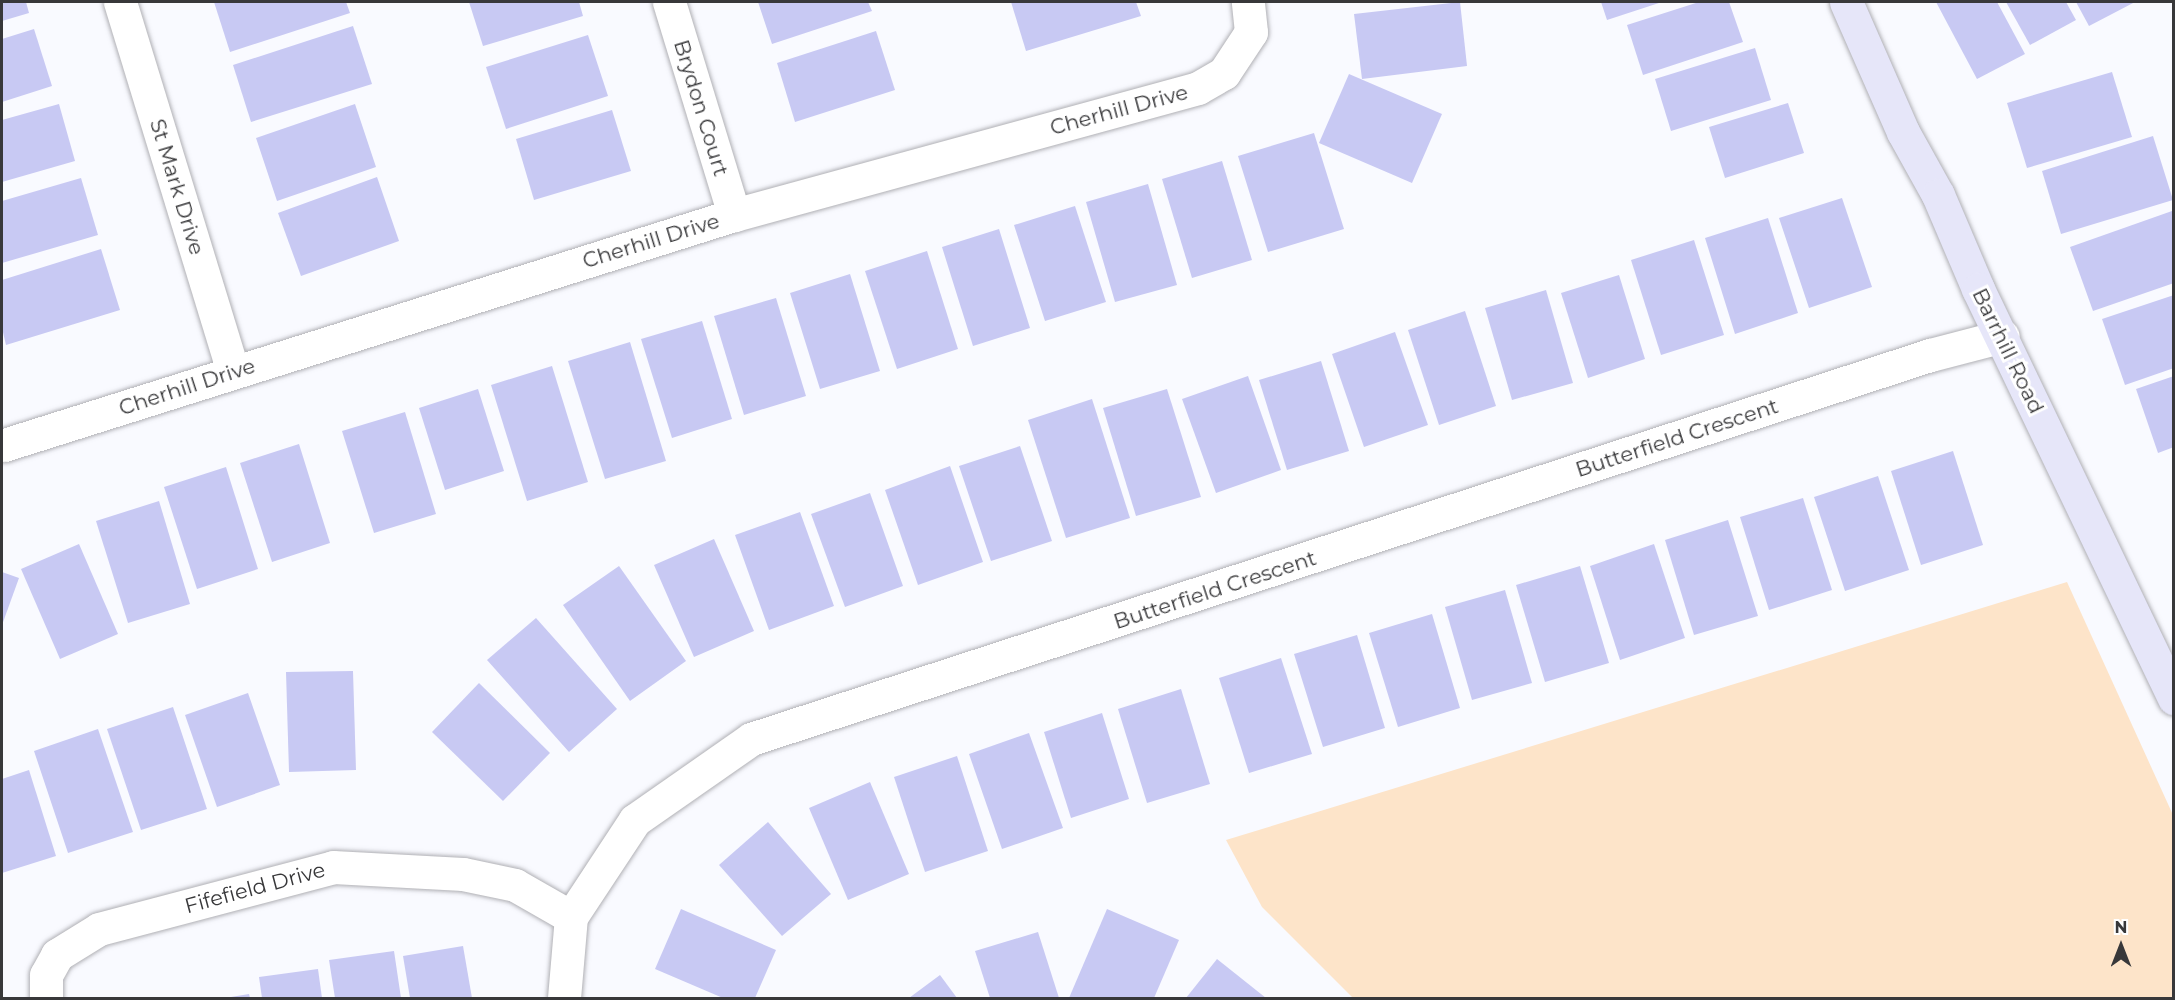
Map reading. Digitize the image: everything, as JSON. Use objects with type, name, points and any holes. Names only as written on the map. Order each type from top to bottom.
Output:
[{"type":"street","name":"St Mark Drive","points":[[120,2],[233,372]]},
{"type":"street","name":"Brydon Court","points":[[669,2],[734,215]]},
{"type":"street","name":"Cherhill Drive","points":[[4,445],[734,215],[1198,88],[1224,73],[1251,32],[1248,2]]},
{"type":"street","name":"Barrhill Road","points":[[1846,2],[1903,132],[1938,195],[1978,289],[2003,336],[2174,699]]},
{"type":"street","name":"Butterfield Crescent","points":[[564,999],[571,917],[635,820],[751,739],[1930,355],[2003,336]]},
{"type":"street","name":"Fifefield Drive","points":[[46,999],[46,975],[57,955],[99,929],[333,867],[463,874],[494,880],[515,885],[571,917]]},
{"type":"shaded area","points":[[2067,582],[2173,815],[2173,998],[1353,998],[1262,907],[1226,840]]},
{"type":"building","points":[[2,2],[26,2],[29,13],[2,21]]},
{"type":"building","points":[[214,2],[346,2],[350,13],[230,52]]},
{"type":"building","points":[[469,2],[579,2],[583,16],[483,46]]},
{"type":"building","points":[[758,2],[868,2],[872,11],[772,44]]},
{"type":"building","points":[[1011,2],[1136,2],[1141,16],[1026,51]]},
{"type":"building","points":[[1460,2],[1467,66],[1362,79],[1354,14]]},
{"type":"building","points":[[1601,2],[1662,2],[1607,20]]},
{"type":"building","points":[[1699,2],[1729,2],[1743,42],[1643,75],[1627,25]]},
{"type":"building","points":[[1936,2],[1997,2],[2025,54],[1977,79]]},
{"type":"building","points":[[2006,2],[2066,2],[2076,20],[2030,45]]},
{"type":"building","points":[[2076,2],[2135,2],[2089,26]]},
{"type":"building","points":[[353,26],[372,84],[251,122],[233,65]]},
{"type":"building","points":[[34,29],[52,86],[2,102],[2,39]]},
{"type":"building","points":[[876,31],[895,90],[795,122],[777,63]]},
{"type":"building","points":[[588,35],[608,96],[506,129],[486,67]]},
{"type":"building","points":[[1755,48],[1771,100],[1671,131],[1655,79]]},
{"type":"building","points":[[2112,72],[2132,137],[2027,168],[2007,103]]},
{"type":"building","points":[[1349,74],[1442,114],[1412,183],[1319,143]]},
{"type":"building","points":[[1788,103],[1804,153],[1725,178],[1709,127]]},
{"type":"building","points":[[59,104],[75,161],[2,182],[2,120]]},
{"type":"building","points":[[355,104],[376,167],[277,201],[256,138]]},
{"type":"building","points":[[612,110],[631,171],[534,200],[516,139]]},
{"type":"building","points":[[1314,133],[1344,229],[1268,252],[1238,156]]},
{"type":"building","points":[[2153,136],[2173,200],[2061,234],[2042,171]]},
{"type":"building","points":[[1222,161],[1252,260],[1192,278],[1162,179]]},
{"type":"building","points":[[377,177],[399,241],[301,276],[278,213]]},
{"type":"building","points":[[81,178],[98,235],[2,263],[2,201]]},
{"type":"building","points":[[1148,184],[1177,285],[1115,302],[1086,202]]},
{"type":"building","points":[[1842,198],[1872,287],[1809,308],[1779,218]]},
{"type":"building","points":[[1075,206],[1106,302],[1045,321],[1014,225]]},
{"type":"building","points":[[2172,211],[2174,283],[2093,311],[2070,247]]},
{"type":"building","points":[[1768,218],[1798,313],[1735,334],[1705,238]]},
{"type":"building","points":[[999,229],[1030,328],[973,346],[942,247]]},
{"type":"building","points":[[1694,240],[1724,335],[1661,355],[1631,260]]},
{"type":"building","points":[[101,249],[120,310],[6,345],[2,328],[2,280]]},
{"type":"building","points":[[927,251],[958,349],[897,369],[865,271]]},
{"type":"building","points":[[850,274],[880,371],[820,389],[790,293]]},
{"type":"building","points":[[1619,275],[1645,359],[1588,378],[1561,293]]},
{"type":"building","points":[[1546,290],[1573,383],[1512,400],[1485,308]]},
{"type":"building","points":[[2174,295],[2174,368],[2125,385],[2102,319]]},
{"type":"building","points":[[776,298],[806,396],[744,415],[714,316]]},
{"type":"building","points":[[1465,311],[1496,406],[1439,425],[1408,330]]},
{"type":"building","points":[[702,321],[732,419],[672,438],[641,339]]},
{"type":"building","points":[[1395,332],[1428,425],[1364,447],[1332,354]]},
{"type":"building","points":[[630,342],[666,461],[605,479],[568,361]]},
{"type":"building","points":[[1321,361],[1349,451],[1287,470],[1259,380]]},
{"type":"building","points":[[552,366],[588,482],[527,501],[491,385]]},
{"type":"building","points":[[1248,376],[1281,470],[1216,493],[1182,399]]},
{"type":"building","points":[[2174,376],[2174,447],[2158,453],[2136,389]]},
{"type":"building","points":[[478,389],[504,471],[445,490],[419,408]]},
{"type":"building","points":[[1167,389],[1201,497],[1136,516],[1103,408]]},
{"type":"building","points":[[1092,399],[1130,518],[1066,538],[1028,420]]},
{"type":"building","points":[[405,412],[436,514],[374,533],[342,431]]},
{"type":"building","points":[[299,444],[330,543],[272,562],[240,463]]},
{"type":"building","points":[[1020,446],[1052,541],[991,561],[959,466]]},
{"type":"building","points":[[1953,451],[1983,545],[1921,565],[1891,471]]},
{"type":"building","points":[[950,466],[983,562],[918,585],[885,490]]},
{"type":"building","points":[[226,467],[258,569],[197,589],[164,487]]},
{"type":"building","points":[[1878,476],[1909,570],[1845,591],[1814,497]]},
{"type":"building","points":[[870,493],[903,586],[845,607],[811,514]]},
{"type":"building","points":[[1803,498],[1832,590],[1769,610],[1740,517]]},
{"type":"building","points":[[159,501],[190,604],[128,623],[96,521]]},
{"type":"building","points":[[800,512],[834,606],[769,630],[735,535]]},
{"type":"building","points":[[1728,520],[1758,616],[1694,635],[1665,540]]},
{"type":"building","points":[[714,539],[754,631],[694,657],[654,565]]},
{"type":"building","points":[[79,544],[118,634],[60,659],[21,569]]},
{"type":"building","points":[[1654,544],[1685,638],[1620,660],[1590,566]]},
{"type":"building","points":[[619,566],[686,661],[630,701],[563,605]]},
{"type":"building","points":[[1580,566],[1609,663],[1545,682],[1516,585]]},
{"type":"building","points":[[2,572],[19,578],[2,625]]},
{"type":"building","points":[[1505,590],[1532,683],[1472,700],[1445,607]]},
{"type":"building","points":[[1432,614],[1460,708],[1398,727],[1369,633]]},
{"type":"building","points":[[536,618],[617,709],[569,752],[487,660]]},
{"type":"building","points":[[1357,635],[1385,728],[1323,747],[1294,654]]},
{"type":"building","points":[[1281,658],[1312,754],[1249,773],[1219,678]]},
{"type":"building","points":[[353,671],[356,770],[289,772],[286,672]]},
{"type":"building","points":[[479,683],[550,753],[503,801],[432,732]]},
{"type":"building","points":[[1181,689],[1210,784],[1147,803],[1118,709]]},
{"type":"building","points":[[248,693],[280,785],[217,807],[185,715]]},
{"type":"building","points":[[173,707],[207,809],[141,830],[107,729]]},
{"type":"building","points":[[1102,713],[1129,799],[1071,818],[1044,732]]},
{"type":"building","points":[[98,729],[133,832],[68,853],[34,751]]},
{"type":"building","points":[[1029,733],[1063,828],[1002,849],[969,754]]},
{"type":"building","points":[[957,756],[988,851],[925,872],[894,777]]},
{"type":"building","points":[[29,770],[56,856],[2,873],[2,779]]},
{"type":"building","points":[[870,782],[909,874],[848,900],[809,808]]},
{"type":"building","points":[[768,822],[831,894],[782,936],[719,865]]},
{"type":"building","points":[[681,909],[776,950],[755,998],[723,998],[655,969]]},
{"type":"building","points":[[1107,909],[1179,940],[1154,998],[1069,998]]},
{"type":"building","points":[[1038,932],[1059,998],[990,998],[975,951]]},
{"type":"building","points":[[463,946],[472,998],[410,998],[403,956]]},
{"type":"building","points":[[394,951],[401,998],[335,998],[329,960]]},
{"type":"building","points":[[1217,959],[1266,998],[1186,998]]},
{"type":"building","points":[[318,969],[322,998],[262,998],[259,977]]},
{"type":"building","points":[[940,975],[957,998],[909,998]]},
{"type":"building","points":[[249,994],[250,998],[231,998],[231,997]]}]
